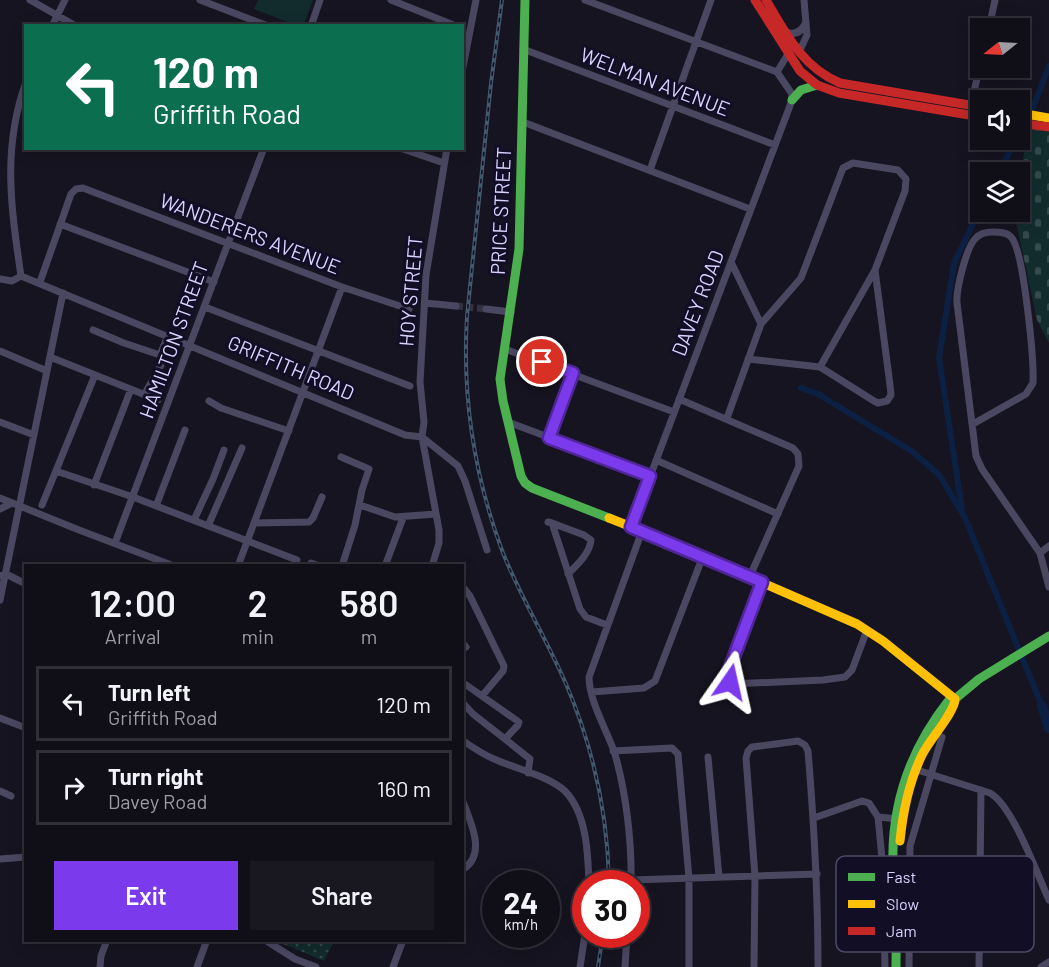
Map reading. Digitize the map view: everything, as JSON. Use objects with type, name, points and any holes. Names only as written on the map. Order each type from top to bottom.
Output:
[{"type":"main road","name":"PRICE STREET","points":[[508,422],[501,386],[519,249],[525,0]]},
{"type":"main road","points":[[755,0],[800,71],[817,85],[847,94],[970,115]]},
{"type":"main road","points":[[766,0],[799,52],[814,70],[831,80],[970,105]]},
{"type":"main road","points":[[791,95],[817,85]]},
{"type":"main road","points":[[1030,115],[1049,118]]},
{"type":"main road","points":[[1030,125],[1049,128]]},
{"type":"main road","points":[[508,422],[521,476],[528,486],[703,556],[867,630],[955,699]]},
{"type":"main road","points":[[955,699],[980,679],[1049,636]]},
{"type":"main road","points":[[893,856],[898,819],[912,768],[955,706],[955,699]]},
{"type":"street","points":[[30,0],[73,24]]},
{"type":"street","points":[[53,24],[65,0]]},
{"type":"street","points":[[200,0],[263,24]]},
{"type":"street","points":[[311,24],[320,0]]},
{"type":"street","points":[[391,0],[451,24]]},
{"type":"street","points":[[464,62],[476,0]]},
{"type":"street","points":[[585,0],[777,72],[791,95]]},
{"type":"street","points":[[650,170],[711,0]]},
{"type":"street","points":[[799,52],[807,35],[804,0]]},
{"type":"street","points":[[991,18],[995,0]]},
{"type":"street","points":[[786,32],[799,31],[806,22]]},
{"type":"street","points":[[464,29],[470,31]]},
{"type":"street","name":"WELMAN AVENUE","points":[[523,49],[775,145]]},
{"type":"street","points":[[777,72],[788,54]]},
{"type":"street","points":[[0,279],[12,281],[21,276],[10,161],[13,129],[24,89]]},
{"type":"street","name":"DAVEY ROAD","points":[[631,527],[775,145],[791,95]]},
{"type":"street","points":[[523,122],[750,209]]},
{"type":"street","name":"HAMILTON STREET","points":[[115,543],[263,150]]},
{"type":"street","points":[[406,150],[444,163]]},
{"type":"street","name":"HOY STREET","points":[[433,564],[440,537],[422,437],[424,422],[420,382],[427,267],[447,150]]},
{"type":"street","points":[[727,418],[761,324],[801,278],[842,172],[849,164],[858,163],[897,170],[906,179],[905,191],[875,270],[820,367]]},
{"type":"street","name":"WANDERERS AVENUE","points":[[60,224],[71,194],[79,188],[342,287],[409,309]]},
{"type":"street","points":[[39,282],[60,224],[214,282]]},
{"type":"street","points":[[973,424],[1026,394],[1033,382],[1023,279],[1015,244],[1011,237],[996,232],[976,237],[968,253],[957,292],[976,456],[981,470],[1040,553],[1049,587]]},
{"type":"street","points":[[731,262],[761,324]]},
{"type":"street","points":[[748,358],[820,367],[874,401],[882,403],[890,399],[875,270]]},
{"type":"street","name":"GRIFFITH ROAD","points":[[21,276],[405,435],[422,437],[453,460],[462,473],[487,550]]},
{"type":"street","points":[[240,564],[342,287]]},
{"type":"street","points":[[0,600],[3,575],[20,507],[63,293]]},
{"type":"street","points":[[425,303],[456,306]]},
{"type":"street","points":[[205,307],[410,386]]},
{"type":"street","points":[[486,309],[511,312]]},
{"type":"street","points":[[93,330],[160,355]]},
{"type":"street","points":[[144,394],[161,365],[160,355],[168,336]]},
{"type":"street","points":[[505,349],[674,412]]},
{"type":"street","points":[[0,351],[47,371]]},
{"type":"street","points":[[50,357],[158,400]]},
{"type":"street","points":[[549,438],[573,373]]},
{"type":"street","points":[[42,506],[95,375]]},
{"type":"street","points":[[94,485],[131,389]]},
{"type":"street","points":[[679,399],[793,448],[798,454],[799,466],[750,576]]},
{"type":"street","points":[[209,401],[221,408],[288,431]]},
{"type":"street","points":[[0,422],[34,435]]},
{"type":"street","points":[[508,422],[650,476]]},
{"type":"street","points":[[156,506],[185,429]]},
{"type":"street","points":[[208,526],[242,448]]},
{"type":"street","points":[[194,520],[224,450]]},
{"type":"street","points":[[341,457],[369,469],[343,564]]},
{"type":"street","points":[[656,460],[778,514]]},
{"type":"street","points":[[56,471],[133,497],[297,560]]},
{"type":"street","points":[[254,523],[309,522],[313,518],[321,497]]},
{"type":"street","points":[[0,498],[169,564]]},
{"type":"street","points":[[0,509],[12,503]]},
{"type":"street","points":[[360,505],[403,518],[436,514]]},
{"type":"street","points":[[386,564],[403,518]]},
{"type":"street","points":[[568,574],[583,558],[591,540],[584,535],[550,523],[568,574],[583,614],[607,625]]},
{"type":"street","points":[[630,870],[624,797],[614,751],[589,682],[590,671],[642,531]]},
{"type":"street","points":[[1040,553],[1049,546]]},
{"type":"street","points":[[592,692],[644,688],[655,681],[703,556]]},
{"type":"street","points":[[3,575],[24,583]]},
{"type":"street","points":[[762,582],[727,675],[731,684],[831,680],[845,677],[852,670],[867,630]]},
{"type":"street","points":[[464,588],[470,596],[504,666],[503,671],[482,696]]},
{"type":"street","points":[[464,683],[519,722],[505,739]]},
{"type":"street","points":[[464,704],[509,744],[530,759],[528,773]]},
{"type":"street","points":[[0,718],[24,727]]},
{"type":"street","points":[[910,856],[910,846],[942,737]]},
{"type":"street","points":[[464,741],[486,756],[552,783],[566,792],[579,817],[586,841],[588,870]]},
{"type":"street","points":[[754,967],[755,876],[746,758],[749,749],[760,745],[795,741],[805,745],[808,751],[817,874],[818,967]]},
{"type":"street","points":[[614,751],[672,748],[678,754],[689,878],[689,967]]},
{"type":"street","points":[[708,757],[719,877]]},
{"type":"street","points":[[912,768],[995,796],[1004,805],[1028,856]]},
{"type":"street","points":[[980,856],[981,790]]},
{"type":"street","points":[[0,791],[11,796]]},
{"type":"street","points":[[814,818],[859,801],[869,803],[878,817],[881,856]]},
{"type":"street","points":[[464,805],[473,831],[476,849],[471,864],[464,869]]},
{"type":"street","points":[[878,817],[898,819]]},
{"type":"street","points":[[0,859],[24,857]]},
{"type":"street","points":[[1034,868],[1049,900]]},
{"type":"street","points":[[650,881],[817,874]]},
{"type":"street","points":[[100,967],[105,942]]},
{"type":"street","points":[[197,967],[206,942]]},
{"type":"street","points":[[268,942],[295,959],[316,967]]},
{"type":"street","points":[[393,967],[402,942]]},
{"type":"street","points":[[580,967],[583,948]]},
{"type":"street","points":[[625,967],[626,948]]},
{"type":"street","points":[[909,952],[909,967]]},
{"type":"street","points":[[979,952],[979,967]]},
{"type":"street","points":[[1041,967],[1049,962]]},
{"type":"green space","points":[[258,0],[313,0],[304,24],[292,24],[254,9]]},
{"type":"green space","points":[[1030,128],[1049,132],[1049,343],[1037,320],[1016,222],[1030,222],[1030,162],[1023,162],[1024,150],[1030,150]]},
{"type":"green space","points":[[278,942],[333,942],[324,961]]},
{"type":"waterway","points":[[1032,110],[1049,66]]},
{"type":"waterway","points":[[1004,162],[1011,150]]},
{"type":"waterway","points":[[962,509],[939,358],[954,263],[974,222]]},
{"type":"waterway","points":[[801,388],[818,394],[913,452],[940,476],[965,518],[1042,706]]},
{"type":"waterway","points":[[1042,706],[1049,728]]},
{"type":"tunnel","points":[[456,306],[486,309]]},
{"type":"railway","points":[[502,0],[467,316],[466,376],[472,436],[484,495],[503,553],[566,684],[584,732],[602,807],[608,870]]},
{"type":"railway","points":[[598,967],[601,948]]},
{"type":"traffic: fast","points":[[525,0],[519,249],[500,379],[503,401],[521,476],[525,483],[532,488],[609,518]]},
{"type":"traffic: fast","points":[[792,100],[801,90],[817,85]]},
{"type":"traffic: fast","points":[[893,856],[896,821],[906,778],[914,757],[936,718],[949,700],[955,699],[979,679],[1049,636]]},
{"type":"traffic: fast","points":[[896,952],[896,967]]},
{"type":"traffic: slow","points":[[1030,115],[1049,118]]},
{"type":"traffic: slow","points":[[609,518],[857,624],[883,641],[955,699]]},
{"type":"traffic: slow","points":[[900,841],[907,797],[917,765],[951,711],[955,699]]},
{"type":"traffic: jam","points":[[755,0],[800,71],[817,85],[839,93],[970,115]]},
{"type":"traffic: jam","points":[[766,0],[788,37],[805,59],[840,83],[970,105]]},
{"type":"traffic: jam","points":[[1030,124],[1049,127]]},
{"type":"route","points":[[542,362],[573,373],[549,438],[650,476],[631,527],[762,582],[727,675],[730,682]]}]
